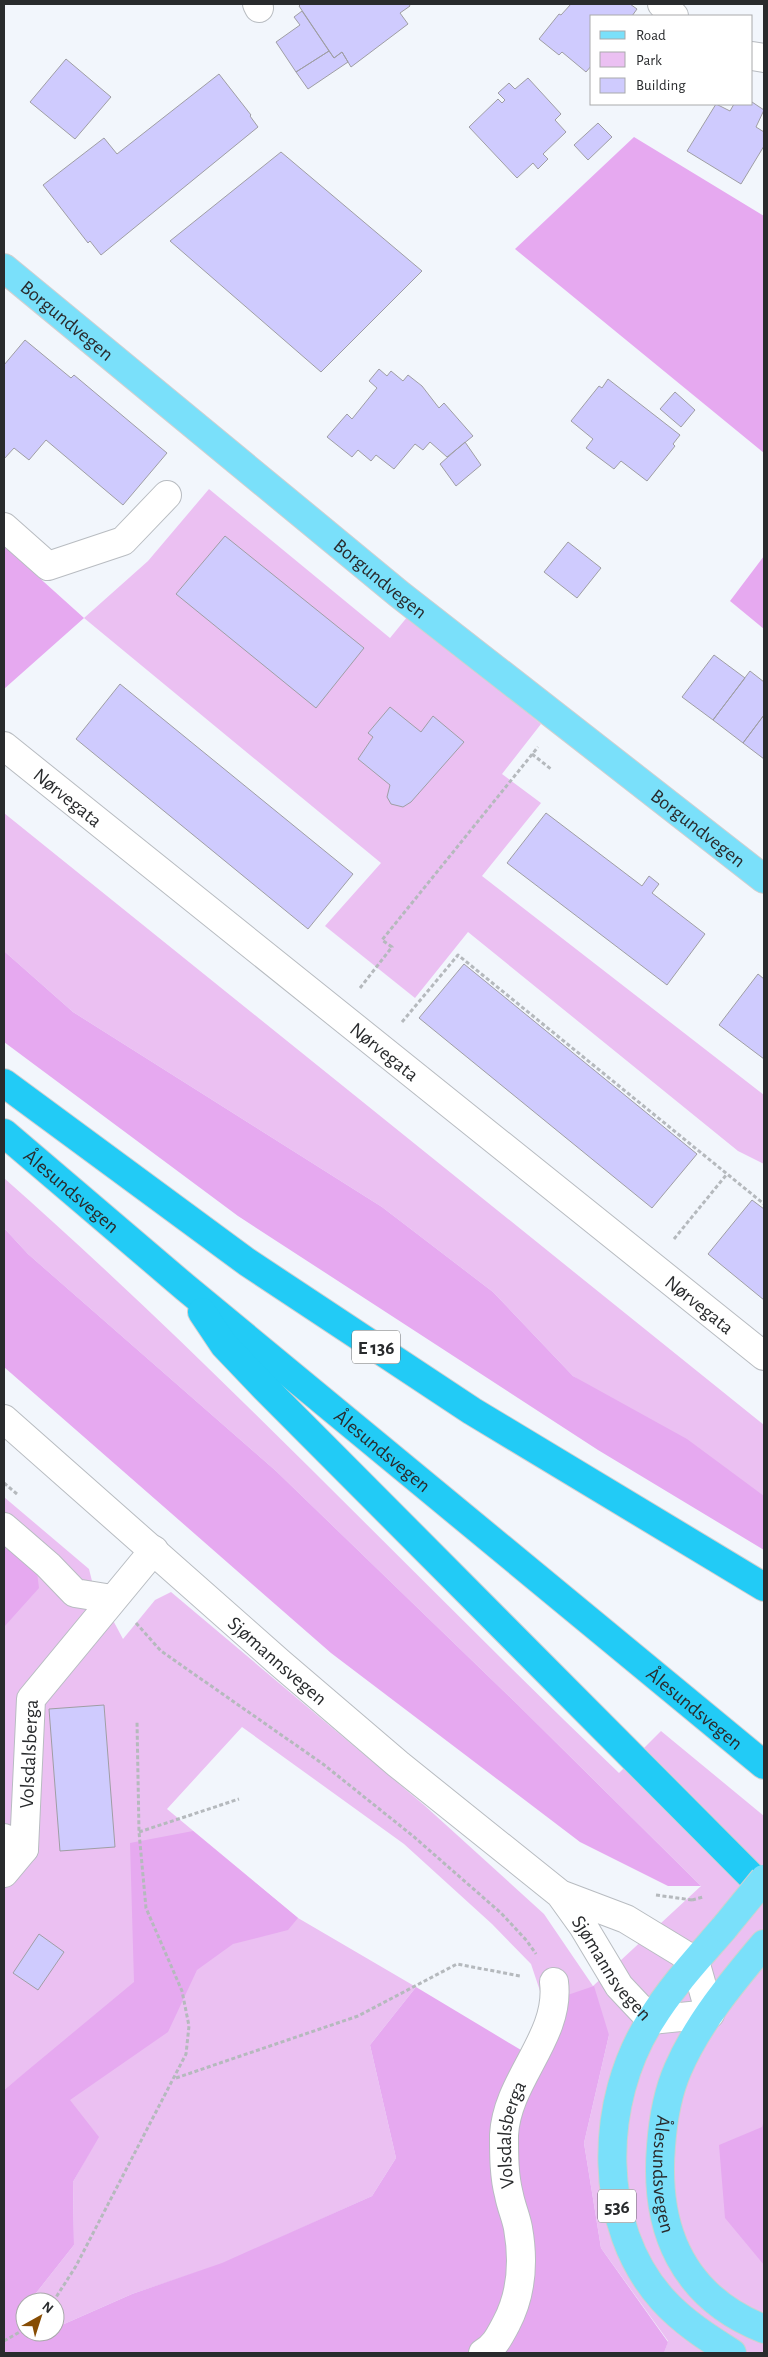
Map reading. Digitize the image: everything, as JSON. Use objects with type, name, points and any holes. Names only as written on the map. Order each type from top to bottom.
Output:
[{"type":"highway","name":"E 136","points":[[4,1082],[247,1262],[472,1411],[764,1587]]},
{"type":"highway","name":"Ålesundsvegen","points":[[4,1133],[186,1288],[764,1765]]},
{"type":"highway","points":[[186,1288],[224,1345],[265,1388],[764,1889]]},
{"type":"main road","name":"Borgundvegen","points":[[4,268],[399,594],[764,879]]},
{"type":"main road","name":"536","points":[[732,2353],[704,2335],[662,2298],[635,2258],[624,2233],[614,2189],[614,2128],[620,2094],[629,2064],[651,2020],[695,1961],[764,1879]]},
{"type":"main road","name":"Ålesundsvegen","points":[[760,1950],[710,2014],[690,2044],[663,2116],[658,2173],[661,2206],[668,2233],[688,2271],[715,2300],[746,2322],[764,2329]]},
{"type":"street","points":[[662,4],[673,15]]},
{"type":"street","points":[[4,527],[48,566],[123,541],[167,495]]},
{"type":"street","name":"Nørvegata","points":[[4,746],[764,1356]]},
{"type":"street","name":"Sjømannsvegen","points":[[4,1419],[280,1663],[398,1764],[560,1894],[583,1926],[620,1986],[651,2020],[710,2014]]},
{"type":"street","points":[[4,1528],[48,1565],[75,1593],[118,1594]]},
{"type":"street","name":"Volsdalsberga","points":[[4,1873],[14,1844],[31,1698],[154,1550]]},
{"type":"street","name":"Sjømannsvegen","points":[[560,1894],[626,1919],[695,1961]]},
{"type":"street","points":[[695,1961],[710,2014]]},
{"type":"street","name":"Volsdalsberga","points":[[491,2351],[516,2305],[522,2268],[518,2228],[508,2194],[504,2162],[504,2132],[512,2096],[552,2017],[556,1999],[554,1982]]},
{"type":"path","points":[[360,988],[392,947],[382,940],[542,742]]},
{"type":"path","points":[[532,754],[550,769]]},
{"type":"path","points":[[402,1022],[458,955],[764,1204]]},
{"type":"path","points":[[670,1243],[728,1174]]},
{"type":"path","points":[[118,1594],[136,1623],[161,1651],[323,1764],[413,1836],[501,1913],[527,1941],[554,1982]]},
{"type":"path","points":[[59,2292],[76,2266],[186,2054],[189,2026],[182,1991],[146,1908],[139,1832],[137,1721]]},
{"type":"path","points":[[139,1832],[240,1799]]},
{"type":"path","points":[[652,1894],[692,1900]]},
{"type":"path","points":[[175,2078],[358,2016],[457,1964],[554,1982]]},
{"type":"path","points":[[4,2341],[15,2335]]},
{"type":"green space","points":[[209,489],[390,638],[408,616],[541,724],[502,774],[541,803],[482,876],[764,1095],[764,1164],[738,1151],[468,932],[415,998],[325,926],[381,863],[84,618],[148,561]]},
{"type":"green space","points":[[4,813],[764,1425],[764,1502],[573,1376],[493,1292],[382,1207],[73,1012],[4,951]]},
{"type":"green space","points":[[4,1178],[238,1397],[619,1773],[661,1731],[764,1816],[764,2353],[664,2353],[668,2341],[601,2248],[584,2143],[609,2035],[544,2003],[531,1964],[492,1924],[404,1844],[242,1727],[167,1809],[298,1918],[416,1987],[370,2045],[396,2158],[372,2196],[222,2264],[132,2294],[65,2324],[65,2292],[37,2292],[74,2245],[73,2182],[98,2137],[33,2067],[4,2090],[4,1497],[89,1569],[92,1581],[123,1639],[155,1600],[171,1592],[424,1805],[544,1914],[593,1986],[701,1886],[514,1701],[276,1471],[28,1254],[4,1228]]},
{"type":"shaded area","points":[[634,137],[764,216],[764,453],[515,249]]},
{"type":"shaded area","points":[[4,546],[84,618],[4,689]]},
{"type":"shaded area","points":[[764,556],[764,629],[730,601]]},
{"type":"shaded area","points":[[4,951],[73,1012],[382,1207],[493,1292],[573,1376],[687,1439],[764,1496],[764,1550],[598,1450],[238,1216],[4,1042]]},
{"type":"shaded area","points":[[4,1228],[28,1254],[276,1471],[514,1701],[701,1886],[668,1886],[580,1842],[331,1653],[4,1367]]},
{"type":"shaded area","points":[[4,1544],[37,1572],[39,1588],[4,1627]]},
{"type":"shaded area","points":[[193,1831],[298,1918],[288,1930],[233,1944],[197,1970],[168,2032],[70,2100],[99,2137],[73,2182],[74,2245],[37,2292],[15,2292],[15,2342],[65,2342],[65,2324],[132,2294],[222,2263],[372,2196],[396,2158],[370,2045],[416,1987],[521,2050],[544,2003],[594,1986],[609,2035],[584,2143],[601,2248],[668,2342],[664,2353],[4,2353],[4,2090],[134,1982],[130,1843]]},
{"type":"shaded area","points":[[764,2120],[764,2265],[725,2218],[719,2145],[762,2127]]},
{"type":"building","points":[[301,4],[409,4],[410,6],[400,13],[408,24],[351,67],[342,52],[334,58],[299,6]]},
{"type":"building","points":[[571,4],[630,4],[637,9],[633,15],[590,15],[590,67],[586,72],[562,52],[559,55],[539,39],[559,14],[561,15]]},
{"type":"building","points":[[302,11],[329,51],[296,72],[276,42],[300,25],[294,17]]},
{"type":"building","points":[[329,51],[334,58],[342,52],[348,62],[308,89],[296,72]]},
{"type":"building","points":[[66,59],[111,97],[75,139],[30,102]]},
{"type":"building","points":[[219,74],[258,127],[101,255],[90,241],[88,243],[43,185],[104,138],[117,154]]},
{"type":"building","points":[[528,78],[561,114],[555,120],[566,132],[543,154],[548,159],[538,169],[533,163],[517,178],[469,127],[498,99],[502,103],[505,100],[498,93],[509,83],[515,89]]},
{"type":"building","points":[[753,103],[764,110],[756,127],[764,132],[764,146],[741,184],[687,151],[715,105],[730,111],[733,105],[753,105]]},
{"type":"building","points":[[598,123],[612,137],[588,160],[574,145]]},
{"type":"building","points":[[281,152],[422,271],[321,372],[170,241]]},
{"type":"building","points":[[25,340],[71,378],[74,375],[167,453],[123,505],[46,440],[29,460],[14,448],[4,459],[4,365]]},
{"type":"building","points":[[379,369],[387,376],[391,371],[403,381],[408,375],[422,386],[439,408],[444,403],[473,436],[447,457],[430,442],[423,450],[415,444],[394,469],[376,455],[371,461],[358,450],[352,457],[327,437],[347,414],[352,419],[377,388],[369,381]]},
{"type":"building","points":[[608,379],[680,435],[673,444],[675,446],[647,481],[621,461],[614,469],[586,448],[593,439],[571,421],[599,386],[602,388]]},
{"type":"building","points":[[675,392],[695,410],[681,427],[660,409]]},
{"type":"building","points":[[465,442],[481,465],[456,486],[440,464]]},
{"type":"building","points":[[225,536],[364,648],[316,708],[176,594]]},
{"type":"building","points":[[568,542],[601,568],[577,598],[544,572]]},
{"type":"building","points":[[714,655],[745,678],[713,720],[682,697]]},
{"type":"building","points":[[750,671],[764,682],[764,715],[743,743],[713,720]]},
{"type":"building","points":[[120,684],[353,874],[308,929],[76,739]]},
{"type":"building","points":[[390,707],[421,732],[433,716],[464,742],[411,802],[403,807],[391,804],[387,797],[390,785],[358,759],[373,737],[368,733]]},
{"type":"building","points":[[764,715],[764,759],[743,743]]},
{"type":"building","points":[[546,813],[642,886],[649,876],[659,884],[652,893],[705,934],[667,985],[507,863]]},
{"type":"building","points":[[464,964],[697,1154],[652,1208],[419,1018]]},
{"type":"building","points":[[758,974],[764,979],[764,1059],[719,1025]]},
{"type":"building","points":[[752,1200],[764,1209],[764,1300],[708,1254]]},
{"type":"building","points":[[104,1705],[115,1847],[60,1851],[49,1709]]},
{"type":"building","points":[[39,1934],[64,1952],[38,1990],[13,1973]]}]
